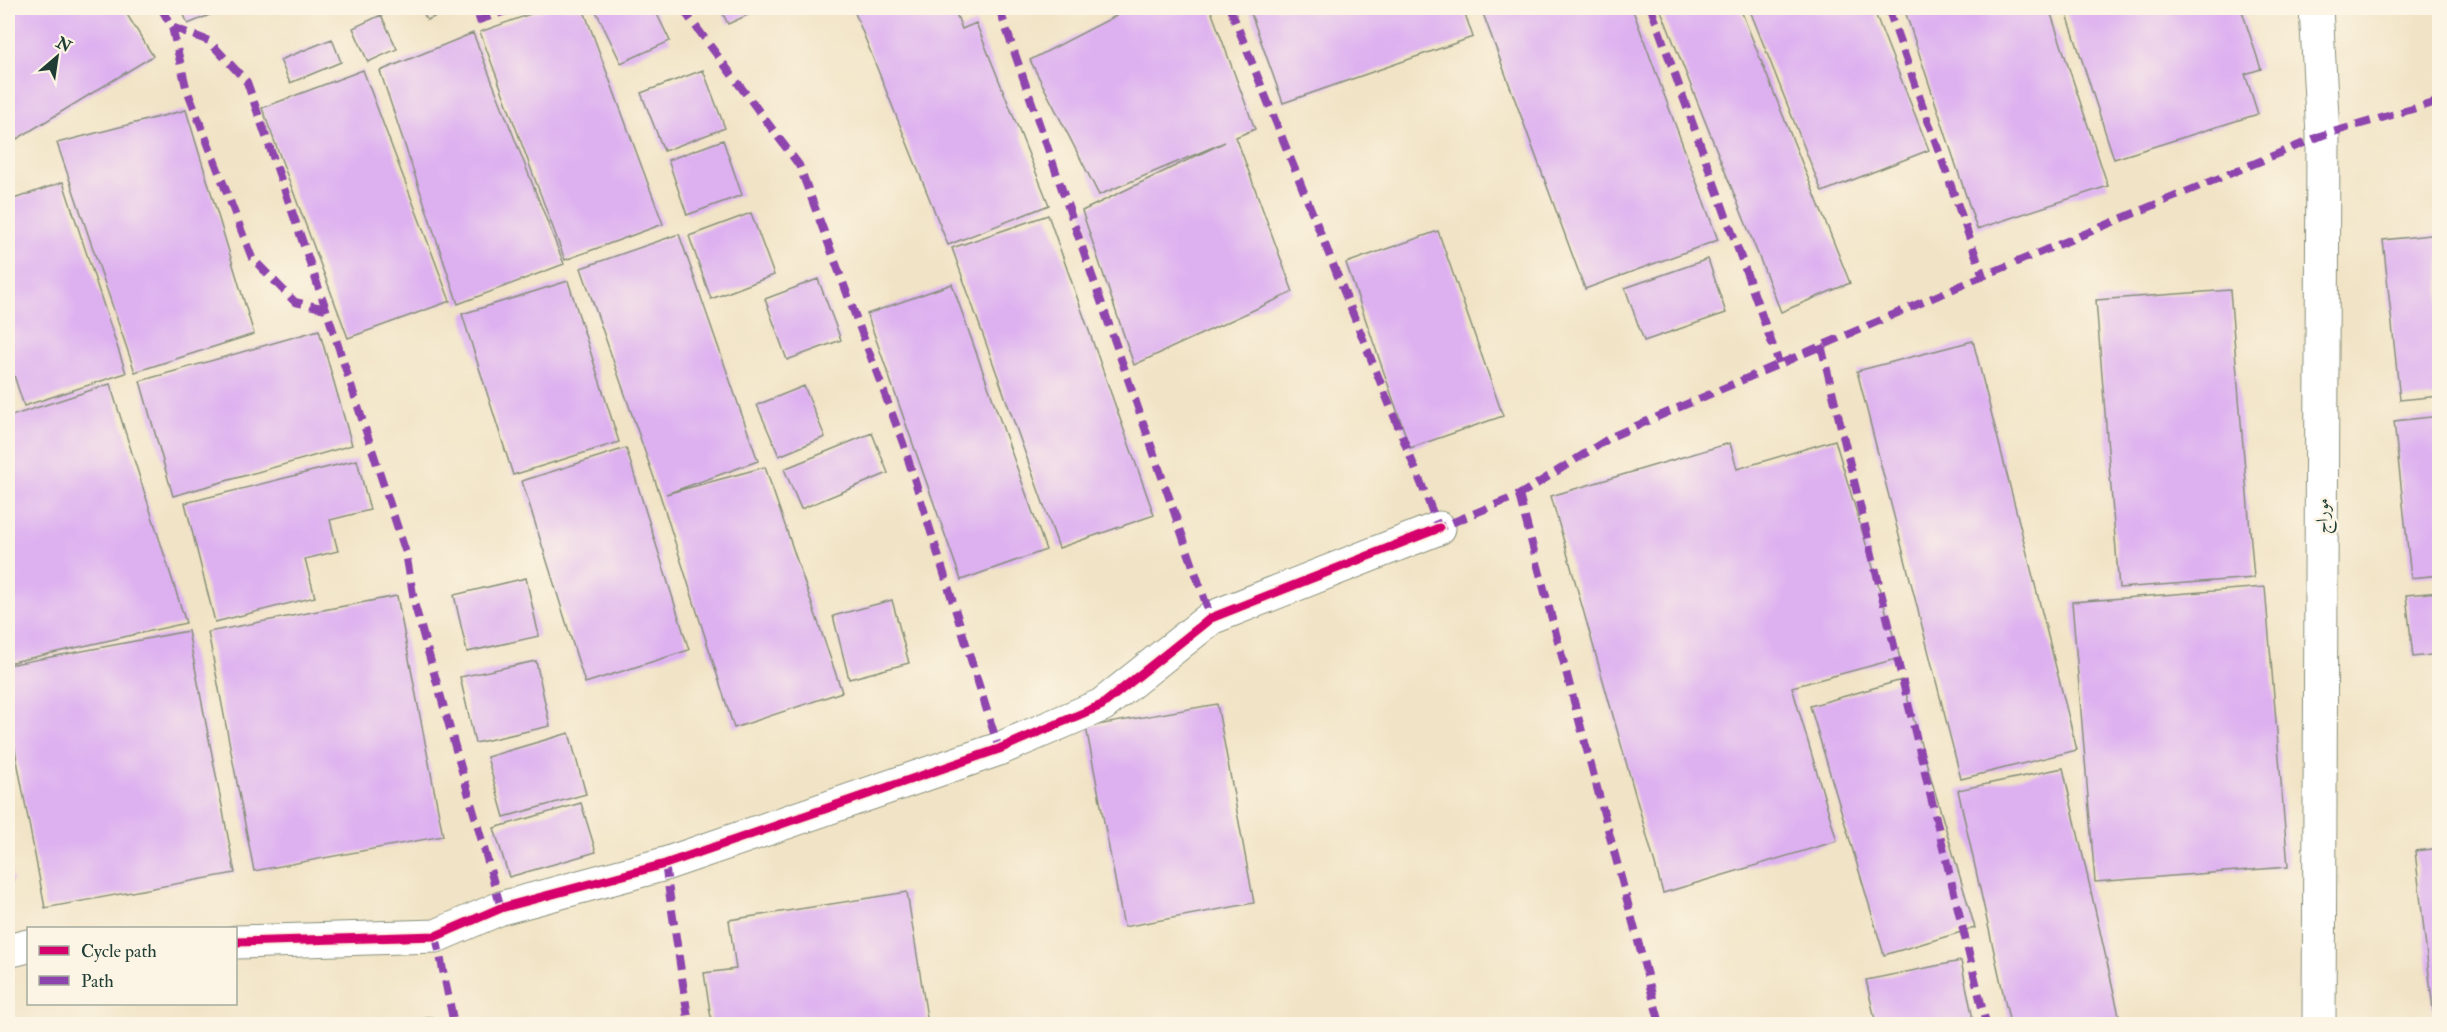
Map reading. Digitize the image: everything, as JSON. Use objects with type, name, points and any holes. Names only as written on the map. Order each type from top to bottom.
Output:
[{"type":"street","name":"موراج","points":[[2316,8],[2323,135],[2319,1024]]},
{"type":"street","points":[[237,942],[436,936],[501,908],[676,860],[999,749],[1102,705],[1211,618],[1439,528]]},
{"type":"street","points":[[8,951],[27,946]]},
{"type":"building","points":[[8,8],[123,8],[153,56],[17,139],[8,123]]},
{"type":"building","points":[[181,8],[226,8],[188,24]]},
{"type":"building","points":[[421,8],[456,8],[427,20]]},
{"type":"building","points":[[547,8],[583,8],[663,224],[565,260],[480,32]]},
{"type":"building","points":[[654,8],[670,41],[621,63],[595,9]]},
{"type":"building","points":[[720,8],[763,8],[728,24]]},
{"type":"building","points":[[853,8],[954,8],[962,29],[976,23],[1049,205],[948,245]]},
{"type":"building","points":[[1131,8],[1210,8],[1255,129],[1236,137],[1293,292],[1134,365],[1082,211],[1225,142],[1099,195],[1030,60]]},
{"type":"building","points":[[1249,8],[1463,8],[1473,37],[1283,103]]},
{"type":"building","points":[[1481,8],[1632,8],[1718,240],[1585,289]]},
{"type":"building","points":[[1660,8],[1740,8],[1850,283],[1781,312]]},
{"type":"building","points":[[1749,8],[1873,8],[1929,150],[1822,192]]},
{"type":"building","points":[[1904,8],[2049,8],[2108,186],[1977,229]]},
{"type":"building","points":[[2065,8],[2241,8],[2261,69],[2245,74],[2258,114],[2114,159]]},
{"type":"building","points":[[381,15],[397,49],[368,62],[353,28]]},
{"type":"building","points":[[473,33],[564,264],[458,304],[380,71]]},
{"type":"building","points":[[332,39],[341,62],[290,83],[280,60]]},
{"type":"building","points":[[363,70],[450,301],[348,338],[262,108]]},
{"type":"building","points":[[703,70],[725,128],[664,151],[641,93]]},
{"type":"building","points":[[186,110],[254,334],[135,372],[57,143]]},
{"type":"building","points":[[723,140],[742,195],[687,215],[668,160]]},
{"type":"building","points":[[63,182],[126,373],[24,406],[8,357],[8,201]]},
{"type":"building","points":[[751,213],[774,275],[711,299],[689,236]]},
{"type":"building","points":[[1048,215],[1154,515],[1059,548],[952,248]]},
{"type":"building","points":[[1438,231],[1503,416],[1410,448],[1346,263]]},
{"type":"building","points":[[679,234],[758,461],[666,494],[765,467],[842,692],[734,728],[660,495],[581,268]]},
{"type":"building","points":[[2440,234],[2440,396],[2400,400],[2383,240]]},
{"type":"building","points":[[1708,259],[1726,313],[1644,341],[1625,288]]},
{"type":"building","points":[[818,279],[841,340],[787,360],[765,299]]},
{"type":"building","points":[[568,281],[619,442],[513,475],[462,314]]},
{"type":"building","points":[[952,284],[1046,550],[961,580],[867,314]]},
{"type":"building","points":[[2230,290],[2254,578],[2119,588],[2096,300]]},
{"type":"building","points":[[319,330],[352,445],[173,496],[140,381]]},
{"type":"building","points":[[1973,341],[2077,750],[1961,779],[1857,371]]},
{"type":"building","points":[[110,384],[186,623],[8,663],[8,417]]},
{"type":"building","points":[[804,386],[825,437],[779,456],[757,405]]},
{"type":"building","points":[[2440,416],[2440,575],[2411,578],[2394,421]]},
{"type":"building","points":[[872,433],[888,473],[801,509],[784,469]]},
{"type":"building","points":[[1835,440],[1900,658],[1792,687],[1837,841],[1663,893],[1551,496],[1730,443],[1737,469]]},
{"type":"building","points":[[626,448],[689,650],[585,683],[522,481]]},
{"type":"building","points":[[357,460],[370,510],[330,520],[338,551],[305,559],[315,597],[215,622],[185,503]]},
{"type":"building","points":[[526,578],[539,636],[467,652],[454,595]]},
{"type":"building","points":[[2265,587],[2288,867],[2095,882],[2072,602]]},
{"type":"building","points":[[2440,592],[2440,654],[2413,657],[2406,595]]},
{"type":"building","points":[[397,596],[443,836],[254,871],[208,632]]},
{"type":"building","points":[[892,600],[909,663],[849,679],[833,616]]},
{"type":"building","points":[[188,631],[235,873],[45,908],[8,713],[8,665]]},
{"type":"building","points":[[536,661],[550,726],[475,743],[460,677]]},
{"type":"building","points":[[1902,680],[1975,928],[1884,955],[1810,706]]},
{"type":"building","points":[[1217,704],[1254,903],[1124,927],[1086,727]]},
{"type":"building","points":[[569,733],[586,794],[504,817],[487,757]]},
{"type":"building","points":[[2063,768],[2121,1024],[2010,1024],[1958,790]]},
{"type":"building","points":[[581,803],[596,852],[509,877],[494,828]]},
{"type":"building","points":[[2440,848],[2440,1009],[2433,1010],[2415,851]]},
{"type":"building","points":[[8,861],[13,881],[8,882]]},
{"type":"building","points":[[907,892],[928,1024],[712,1024],[704,973],[736,969],[729,920]]},
{"type":"building","points":[[1961,961],[1974,1024],[1876,1024],[1866,980]]},
{"type":"building","points":[[432,1017],[433,1024],[401,1024],[401,1023]]},
{"type":"building","points":[[2440,1019],[2440,1024],[2418,1024],[2418,1021]]},
{"type":"marked path","points":[[161,8],[172,27],[209,41],[247,82],[326,309],[406,553],[415,606],[501,908]]},
{"type":"marked path","points":[[476,21],[515,8]]},
{"type":"marked path","points":[[682,8],[799,165],[903,443],[999,749]]},
{"type":"marked path","points":[[999,8],[1211,618]]},
{"type":"marked path","points":[[1230,8],[1439,528],[1519,495],[1613,436],[1983,276],[2323,135],[2440,101]]},
{"type":"marked path","points":[[1651,8],[1779,363]]},
{"type":"marked path","points":[[1888,8],[1983,276]]},
{"type":"marked path","points":[[172,27],[186,87],[252,258],[295,302],[326,309]]},
{"type":"marked path","points":[[1821,345],[1986,1024]]},
{"type":"marked path","points":[[1519,495],[1660,1024]]},
{"type":"marked path","points":[[665,864],[689,1024]]},
{"type":"marked path","points":[[436,936],[454,1024]]},
{"type":"cycle path","points":[[237,942],[436,936],[501,908],[665,864],[999,749],[1102,705],[1211,618],[1439,528]]}]
